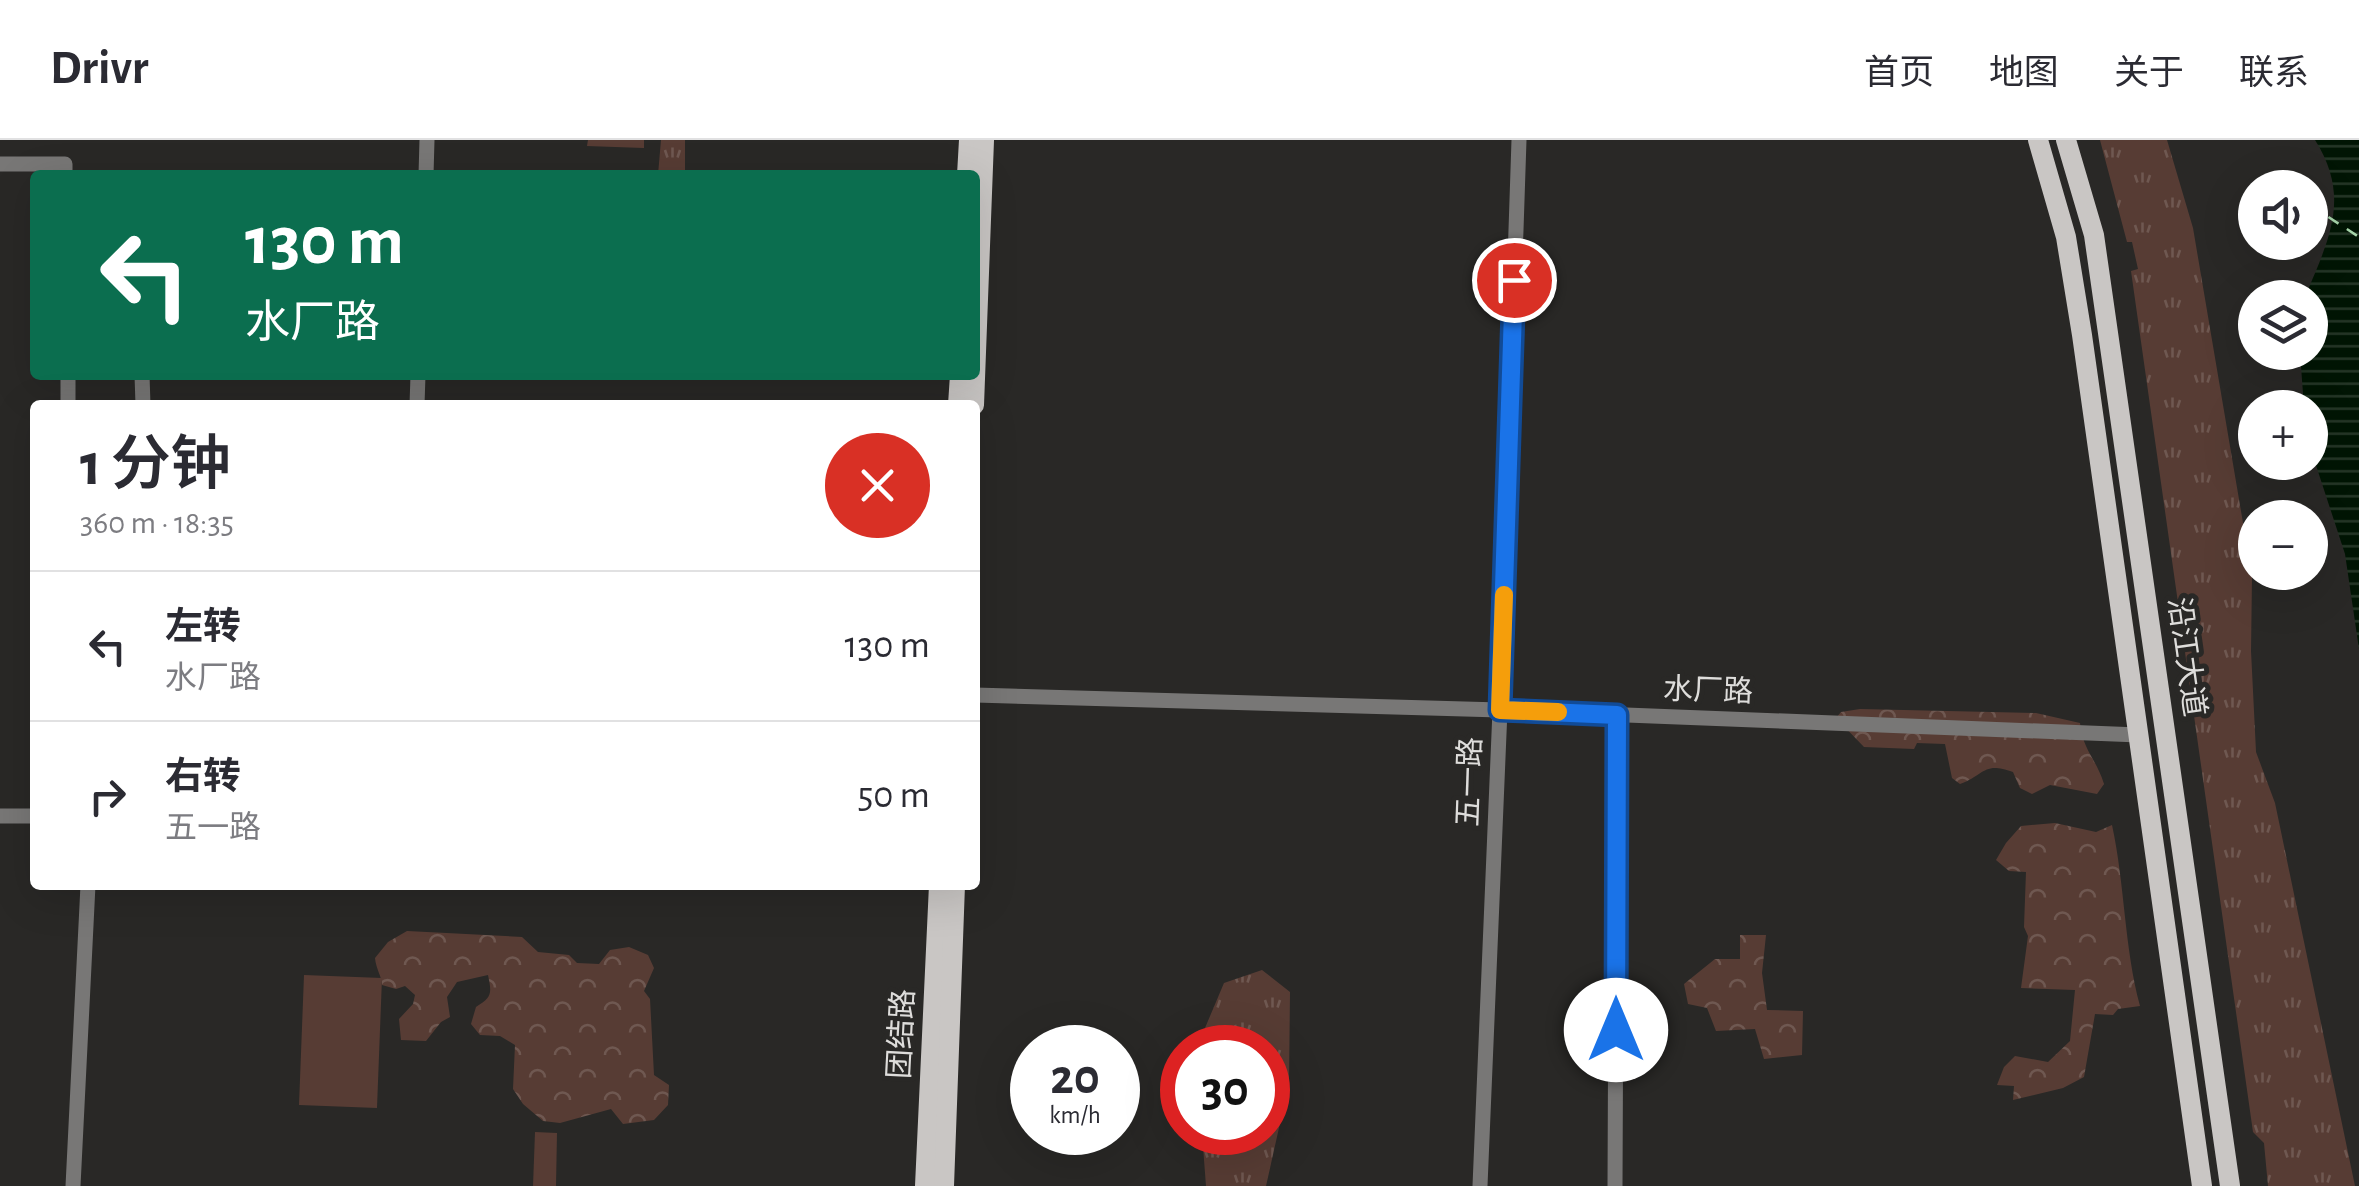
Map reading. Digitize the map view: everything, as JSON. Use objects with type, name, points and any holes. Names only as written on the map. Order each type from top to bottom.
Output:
[{"type":"main road","points":[[968,170],[969,140]]},
{"type":"main road","points":[[980,246],[984,140]]},
{"type":"main road","name":"沿江大道","points":[[2038,140],[2066,236],[2202,1186]]},
{"type":"main road","name":"沿江大道","points":[[2066,140],[2097,252],[2230,1186]]},
{"type":"main road","name":"团结路","points":[[925,1186],[939,890]]},
{"type":"main road","name":"团结路","points":[[944,1186],[956,890]]},
{"type":"street","points":[[426,170],[427,140]]},
{"type":"street","name":"五一路","points":[[1480,1186],[1519,140]]},
{"type":"street","points":[[0,164],[65,164],[65,170]]},
{"type":"street","name":"水厂路","points":[[980,694],[2139,735]]},
{"type":"street","points":[[1615,1186],[1617,715]]},
{"type":"street","points":[[0,816],[30,816]]},
{"type":"street","points":[[73,1186],[88,890]]},
{"type":"green space","points":[[588,140],[644,140],[644,148],[587,146]]},
{"type":"green space","points":[[661,140],[685,140],[685,170],[658,170]]},
{"type":"green space","points":[[2100,140],[2167,140],[2193,228],[2239,500],[2238,590],[2252,590],[2256,752],[2275,803],[2355,1186],[2268,1186],[2264,1143],[2253,1132],[2131,271],[2138,269],[2132,242],[2127,242]]},
{"type":"green space","points":[[1860,709],[2036,713],[2080,723],[2104,784],[2097,794],[2050,785],[2032,794],[2020,788],[2013,772],[1996,768],[1960,784],[1952,778],[1945,744],[1917,743],[1914,749],[1864,747],[1836,718],[1841,712]]},
{"type":"green space","points":[[2055,823],[2096,832],[2112,825],[2140,1006],[2118,1009],[2113,1015],[2095,1014],[2084,1077],[2063,1088],[2013,1100],[2014,1086],[1997,1085],[2004,1067],[2015,1056],[2048,1062],[2070,1041],[2075,990],[2021,988],[2028,936],[2024,927],[2026,872],[2009,871],[1996,860],[2021,826]]},
{"type":"green space","points":[[407,931],[522,937],[538,952],[569,955],[577,963],[599,964],[610,950],[629,947],[648,955],[654,968],[644,991],[650,999],[654,1075],[669,1085],[668,1105],[654,1120],[623,1124],[611,1109],[560,1123],[543,1121],[513,1089],[515,1045],[500,1036],[480,1035],[471,1024],[476,1007],[490,994],[488,975],[457,982],[447,997],[450,1017],[426,1041],[401,1040],[399,1019],[413,1004],[415,995],[405,986],[396,989],[382,985],[375,958],[388,942]]},
{"type":"green space","points":[[1740,935],[1766,935],[1762,973],[1767,1010],[1803,1011],[1802,1055],[1764,1059],[1755,1029],[1716,1031],[1707,1008],[1688,1004],[1684,984],[1715,959],[1740,959]]},
{"type":"green space","points":[[1262,970],[1290,992],[1290,1025],[1206,1025],[1224,983]]},
{"type":"green space","points":[[304,975],[382,978],[377,1108],[299,1105]]},
{"type":"green space","points":[[535,1132],[557,1133],[556,1186],[533,1186]]},
{"type":"green space","points":[[1204,1155],[1273,1155],[1266,1186],[1206,1186]]},
{"type":"shaded area","points":[[2315,140],[2359,140],[2359,649],[2345,554],[2321,480],[2328,480],[2328,390],[2303,390],[2301,370],[2328,370],[2328,280],[2312,280],[2320,260],[2328,260],[2334,200],[2326,161]]},
{"type":"ferry route","points":[[2328,217],[2359,237]]},
{"type":"slow traffic","points":[[1504,595],[1500,710],[1558,712]]},
{"type":"route","points":[[1514,280],[1500,710],[1617,715],[1616,1030]]}]
